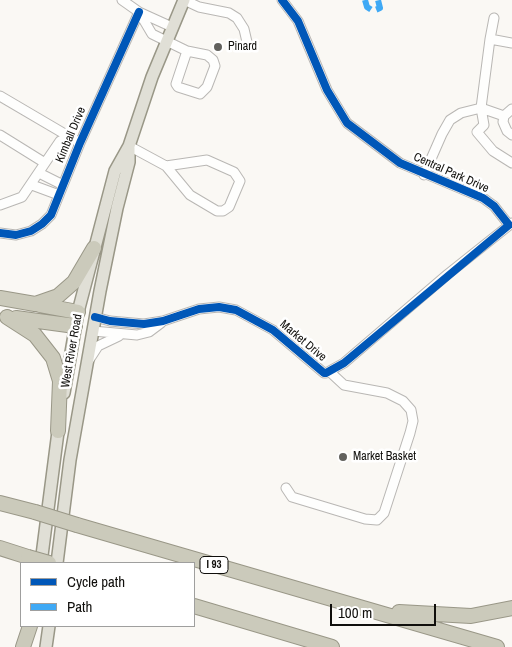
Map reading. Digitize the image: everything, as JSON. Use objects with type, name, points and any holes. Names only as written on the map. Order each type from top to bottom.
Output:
[{"type":"highway","points":[[35,304],[49,300],[67,289],[79,275],[94,248]]},
{"type":"highway","points":[[0,298],[78,312]]},
{"type":"highway","points":[[3,317],[75,326]]},
{"type":"highway","points":[[3,317],[36,335],[53,358],[60,381],[58,431]]},
{"type":"highway","points":[[0,499],[6,505]]},
{"type":"highway","name":"I 93","points":[[6,505],[496,647]]},
{"type":"highway","points":[[0,548],[34,560]]},
{"type":"highway","points":[[0,557],[34,560]]},
{"type":"highway","points":[[350,605],[406,614],[471,616],[512,608]]},
{"type":"highway","points":[[195,606],[332,647]]},
{"type":"highway","points":[[23,647],[31,627]]},
{"type":"main road","name":"West River Road","points":[[34,560],[75,326],[114,171],[129,146],[165,42],[184,0]]},
{"type":"main road","name":"West River Road","points":[[57,562],[70,460],[116,208],[129,162],[129,146]]},
{"type":"main road","points":[[78,312],[95,317]]},
{"type":"main road","points":[[75,326],[93,331]]},
{"type":"main road","points":[[30,647],[31,627]]},
{"type":"main road","points":[[46,647],[49,627]]},
{"type":"street","points":[[122,0],[138,12],[172,27]]},
{"type":"street","points":[[184,0],[199,7],[229,13],[237,18],[244,29],[246,42]]},
{"type":"street","name":"Central Park Drive","points":[[282,0],[298,21],[327,90],[348,123],[384,153],[424,175],[483,198],[494,206],[511,224]]},
{"type":"street","points":[[138,12],[152,34],[165,42],[187,51],[207,55],[213,60],[215,66],[207,87],[200,94],[178,87],[176,84],[187,51]]},
{"type":"street","name":"Kimball Drive","points":[[0,232],[16,235],[37,228],[51,215],[80,142],[138,12]]},
{"type":"street","points":[[494,18],[481,108],[484,125],[477,132],[493,151],[512,163]]},
{"type":"street","points":[[490,39],[512,42]]},
{"type":"street","points":[[0,96],[70,138],[80,142]]},
{"type":"street","points":[[424,175],[450,120],[461,113],[481,108],[504,116]]},
{"type":"street","points":[[512,109],[504,116],[504,126],[512,135]]},
{"type":"street","points":[[0,135],[45,163]]},
{"type":"street","points":[[0,205],[22,197],[32,185],[57,144],[70,138]]},
{"type":"street","points":[[129,146],[166,166],[190,195],[217,211],[223,211],[229,207],[240,181],[234,172],[207,160],[166,166]]},
{"type":"street","points":[[39,173],[63,185]]},
{"type":"street","points":[[32,185],[59,195]]},
{"type":"street","name":"Market Drive","points":[[95,317],[128,324],[163,321],[199,309],[219,308],[236,310],[273,330],[324,373],[330,372],[344,363],[511,224]]},
{"type":"street","name":"Market Drive","points":[[93,331],[122,335],[144,334],[163,321]]},
{"type":"street","name":"Market Drive","points":[[87,365],[98,346],[111,338],[122,335]]},
{"type":"street","points":[[286,488],[292,497],[365,519],[377,520],[384,513],[410,433],[413,421],[411,410],[403,401],[387,393],[344,385],[330,372]]},
{"type":"marked path","points":[[365,0],[367,7],[373,11],[380,8],[378,0]]},
{"type":"cycle path","points":[[95,317],[110,321],[144,324],[163,321],[199,309],[219,307],[236,310],[273,330],[326,373],[344,363],[509,225],[494,206],[483,198],[400,163],[347,123],[327,90],[298,21],[282,0]]},
{"type":"cycle path","points":[[0,233],[16,235],[31,231],[51,215],[80,143],[139,12]]},
{"type":"place","name":"Pinard","points":[[218,47]]},
{"type":"place","name":"Market Basket","points":[[343,457]]}]
